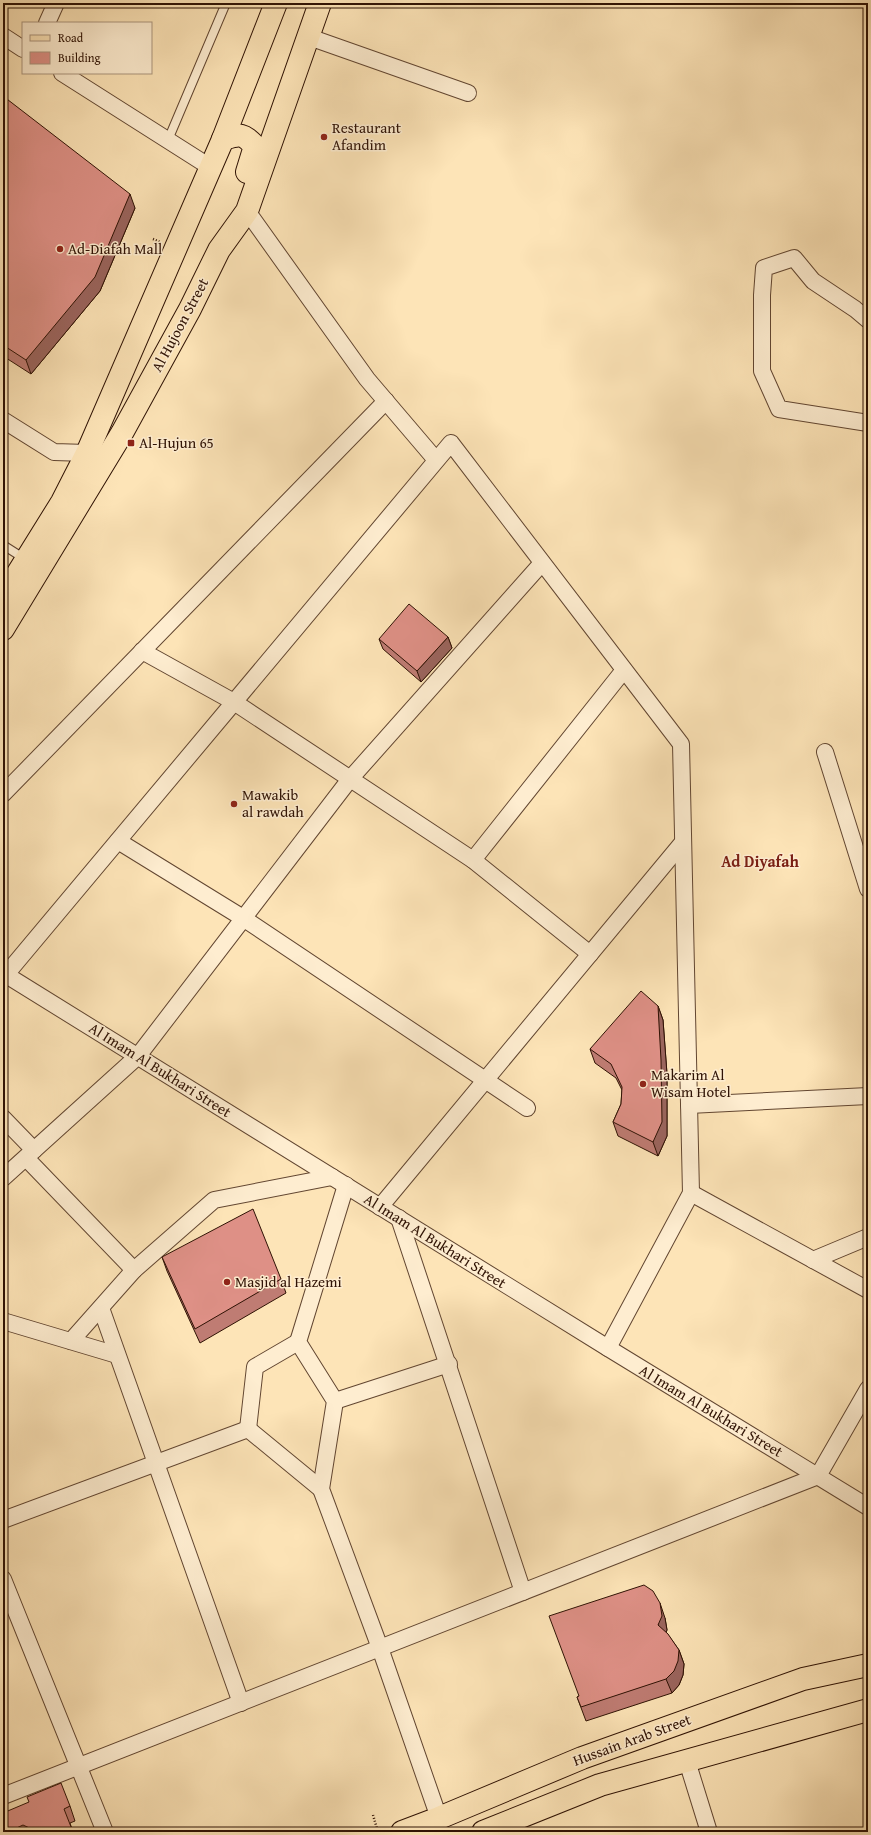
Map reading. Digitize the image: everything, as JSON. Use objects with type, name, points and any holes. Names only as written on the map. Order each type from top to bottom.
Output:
[{"type":"main road","name":"Al Hujoon Street","points":[[3,597],[62,502],[87,452],[223,139],[276,3]]},
{"type":"main road","name":"Al Hujoon Street","points":[[3,629],[122,433],[190,309],[219,250],[247,211],[320,3]]},
{"type":"main road","points":[[219,250],[223,228],[250,166],[255,146],[246,136],[236,135],[223,139]]},
{"type":"main road","name":"Hussain Arab Street","points":[[402,1832],[582,1758],[796,1681],[868,1665]]},
{"type":"main road","name":"Hussain Arab Street","points":[[483,1832],[600,1785],[868,1710]]},
{"type":"street","points":[[47,22],[56,3]]},
{"type":"street","points":[[3,36],[22,48]]},
{"type":"street","points":[[309,36],[468,93]]},
{"type":"street","points":[[64,74],[210,167]]},
{"type":"street","points":[[247,211],[367,379],[436,460]]},
{"type":"street","points":[[868,320],[855,309],[813,280],[794,258],[764,268],[762,295],[762,371],[779,409],[868,423]]},
{"type":"street","points":[[3,794],[386,401]]},
{"type":"street","points":[[3,420],[54,452],[87,452]]},
{"type":"street","points":[[4,975],[451,443],[681,744],[691,1193],[608,1348]]},
{"type":"street","points":[[3,1178],[138,1056],[350,779],[542,563]]},
{"type":"street","points":[[142,651],[234,702],[473,860],[590,954]]},
{"type":"street","points":[[473,860],[624,670]]},
{"type":"street","points":[[825,752],[868,890]]},
{"type":"street","points":[[118,841],[243,918],[527,1108]]},
{"type":"street","points":[[380,1206],[683,842]]},
{"type":"street","name":"Al Imam Al Bukhari Street","points":[[4,975],[138,1056],[608,1348],[868,1507]]},
{"type":"street","points":[[689,1106],[868,1096]]},
{"type":"street","points":[[3,1118],[30,1154],[134,1270]]},
{"type":"street","points":[[71,1341],[134,1270],[214,1200],[332,1177]]},
{"type":"street","points":[[248,1429],[255,1367],[298,1342],[346,1185]]},
{"type":"street","points":[[691,1193],[868,1290]]},
{"type":"street","points":[[399,1218],[523,1592]]},
{"type":"street","points":[[813,1260],[868,1237]]},
{"type":"street","points":[[101,1308],[241,1703]]},
{"type":"street","points":[[3,1321],[117,1355]]},
{"type":"street","points":[[298,1342],[335,1400],[321,1489],[380,1648],[438,1818]]},
{"type":"street","points":[[335,1400],[448,1364]]},
{"type":"street","points":[[3,1796],[818,1476],[868,1389]]},
{"type":"street","points":[[3,1520],[248,1429]]},
{"type":"street","points":[[248,1429],[321,1489]]},
{"type":"street","points":[[3,1579],[105,1832]]},
{"type":"street","points":[[687,1761],[709,1832]]},
{"type":"lane","points":[[168,140],[226,3]]},
{"type":"lane","points":[[3,545],[26,560]]},
{"type":"path","points":[[373,1815],[378,1832]]},
{"type":"building","name":"Ad-Diafah Mall","points":[[3,96],[130,194],[95,277],[26,360],[3,345]]},
{"type":"building","points":[[409,604],[448,637],[417,671],[379,639]]},
{"type":"building","name":"Makarim Al Wisam Hotel","points":[[641,991],[658,1006],[662,1122],[653,1142],[613,1122],[621,1104],[622,1087],[611,1064],[590,1049]]},
{"type":"building","name":"Masjid al Hazemi","points":[[253,1209],[281,1279],[195,1329],[162,1257]]},
{"type":"building","points":[[644,1585],[653,1591],[660,1603],[662,1616],[658,1625],[668,1634],[679,1650],[678,1661],[674,1671],[666,1679],[581,1707],[577,1697],[579,1696],[549,1616]]},
{"type":"building","points":[[61,1783],[70,1806],[64,1809],[73,1832],[38,1832],[23,1825],[8,1832],[3,1832],[3,1813],[29,1802],[27,1797]]},
{"type":"place","name":"Restaurant Afandim","points":[[324,137]]},
{"type":"place","name":"Ad-Diafah Mall","points":[[60,249]]},
{"type":"place","name":"Al-Hujun 65","points":[[131,443]]},
{"type":"place","name":"Mawakib al rawdah","points":[[234,804]]},
{"type":"place","name":"Makarim Al Wisam Hotel","points":[[643,1084]]},
{"type":"place","name":"Masjid al Hazemi","points":[[227,1282]]},
{"type":"district","name":"Ad Diyafah","points":[[760,861]]}]
